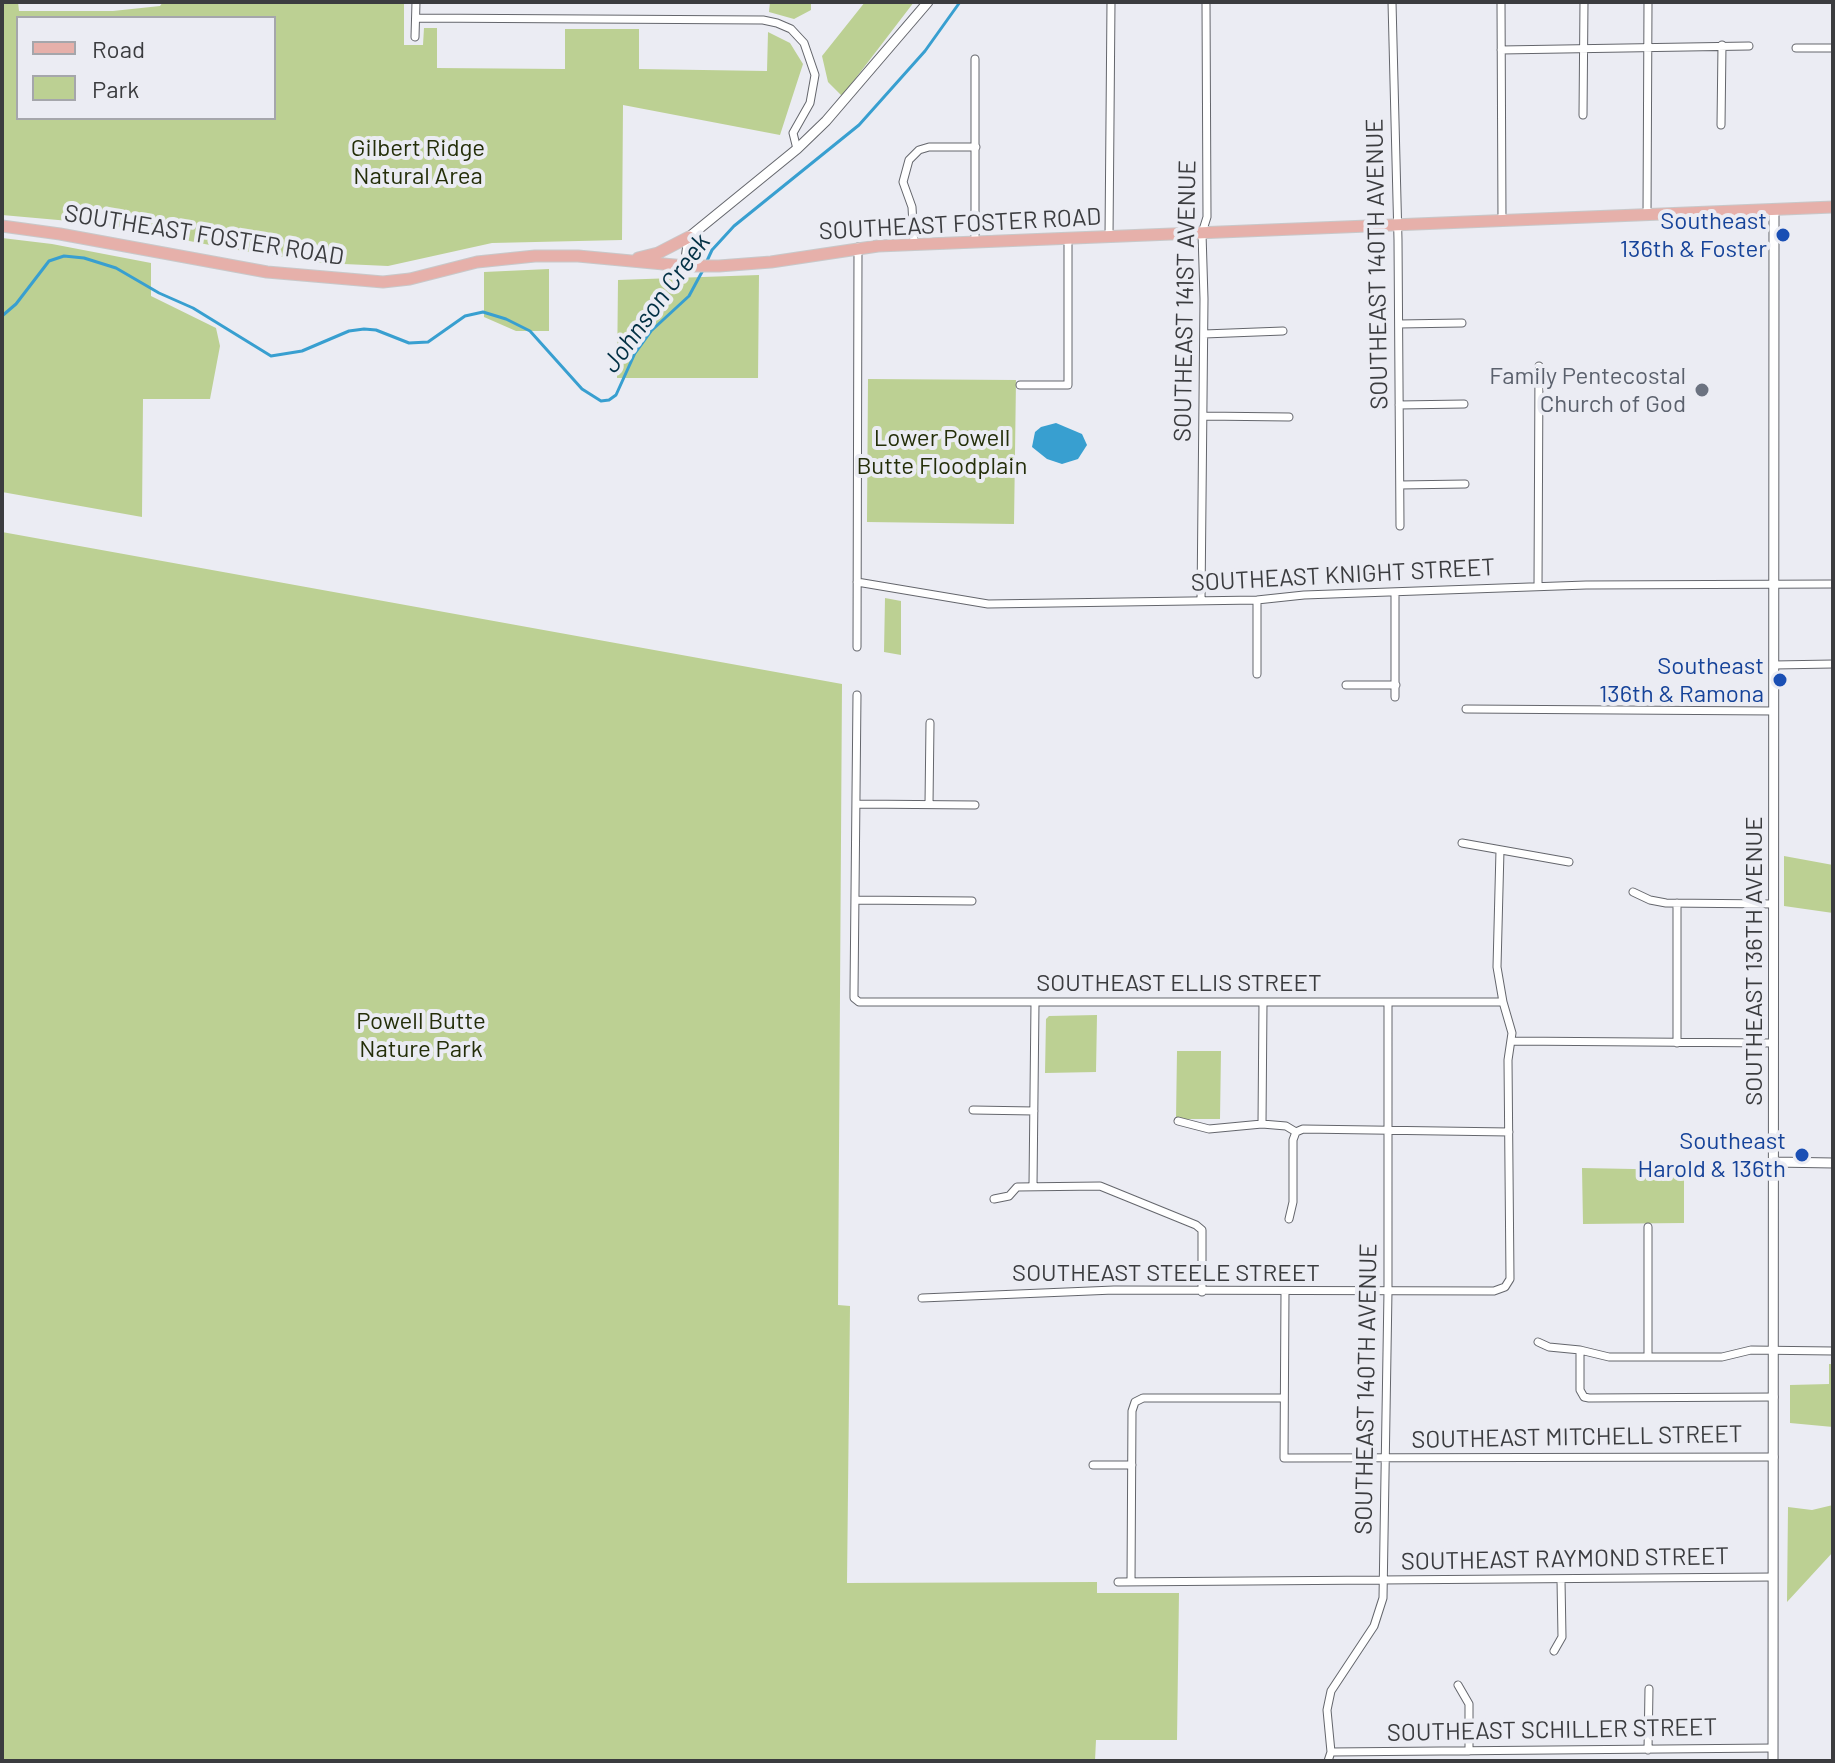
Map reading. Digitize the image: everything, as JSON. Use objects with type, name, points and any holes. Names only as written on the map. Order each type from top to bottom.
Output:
[{"type":"main road","name":"SOUTHEAST FOSTER ROAD","points":[[2,226],[267,272],[360,281],[398,281],[495,259],[578,256],[688,266],[733,265],[858,247],[914,244],[1833,207]]},
{"type":"main road","points":[[630,261],[658,253],[689,237]]},
{"type":"street","points":[[415,37],[416,2]]},
{"type":"street","points":[[688,266],[689,237],[797,149],[841,105],[928,2]]},
{"type":"street","points":[[1109,237],[1111,2]]},
{"type":"street","name":"SOUTHEAST 141ST AVENUE","points":[[1201,601],[1202,233],[1207,217],[1206,2]]},
{"type":"street","name":"SOUTHEAST 140TH AVENUE","points":[[1392,2],[1400,526]]},
{"type":"street","points":[[1501,2],[1502,221]]},
{"type":"street","points":[[1583,115],[1584,2]]},
{"type":"street","points":[[1647,215],[1648,2]]},
{"type":"street","points":[[416,18],[763,20],[791,29],[804,43],[813,63],[815,84],[810,103],[794,127],[793,139],[797,149]]},
{"type":"street","points":[[1721,125],[1722,45]]},
{"type":"street","points":[[1501,50],[1749,46]]},
{"type":"street","points":[[1796,48],[1833,48]]},
{"type":"street","points":[[975,59],[975,242]]},
{"type":"street","points":[[914,244],[912,207],[903,182],[909,160],[919,150],[929,147],[976,147]]},
{"type":"street","name":"SOUTHEAST 136TH AVENUE","points":[[1773,1761],[1774,210]]},
{"type":"street","points":[[1020,385],[1068,385],[1068,239]]},
{"type":"street","points":[[857,647],[858,247]]},
{"type":"street","points":[[1399,324],[1462,323]]},
{"type":"street","points":[[1204,334],[1283,331]]},
{"type":"street","points":[[1538,586],[1539,366]]},
{"type":"street","points":[[1399,405],[1464,404]]},
{"type":"street","points":[[1203,416],[1289,417]]},
{"type":"street","points":[[1400,485],[1465,484]]},
{"type":"street","name":"SOUTHEAST KNIGHT STREET","points":[[857,582],[988,604],[1257,600],[1304,595],[1538,586],[1833,584]]},
{"type":"street","points":[[1395,593],[1395,697]]},
{"type":"street","points":[[1257,600],[1257,674]]},
{"type":"street","points":[[1774,665],[1833,664]]},
{"type":"street","points":[[1346,685],[1396,685]]},
{"type":"street","points":[[857,695],[856,900],[972,901]]},
{"type":"street","points":[[1466,709],[1774,711]]},
{"type":"street","points":[[929,804],[930,723]]},
{"type":"street","points":[[856,804],[975,805]]},
{"type":"street","points":[[1462,843],[1569,862]]},
{"type":"street","points":[[1289,1219],[1293,1202],[1293,1140],[1296,1132],[1303,1129],[1509,1132],[1508,1060],[1512,1029],[1497,967],[1500,850]]},
{"type":"street","points":[[1633,892],[1655,902],[1774,904]]},
{"type":"street","name":"SOUTHEAST ELLIS STREET","points":[[856,900],[854,992],[856,1001],[861,1003],[1503,1002]]},
{"type":"street","points":[[1677,903],[1677,1043]]},
{"type":"street","points":[[1262,1124],[1263,1002]]},
{"type":"street","name":"SOUTHEAST 140TH AVENUE","points":[[1329,1757],[1327,1710],[1331,1691],[1374,1626],[1384,1581],[1388,1002]]},
{"type":"street","points":[[1033,1185],[1035,1003]]},
{"type":"street","points":[[1511,1041],[1774,1043]]},
{"type":"street","points":[[973,1110],[1034,1111]]},
{"type":"street","points":[[1178,1121],[1209,1129],[1262,1124],[1286,1126],[1296,1132]]},
{"type":"street","name":"SOUTHEAST STEELE STREET","points":[[922,1298],[1114,1290],[1494,1291],[1505,1287],[1510,1279],[1509,1132]]},
{"type":"street","points":[[1774,1162],[1833,1163]]},
{"type":"street","points":[[994,1199],[1009,1196],[1017,1187],[1033,1185],[1108,1188],[1196,1225],[1202,1230],[1202,1292]]},
{"type":"street","points":[[1648,1227],[1648,1357]]},
{"type":"street","points":[[1131,1582],[1132,1411],[1136,1401],[1143,1398],[1284,1398],[1285,1292]]},
{"type":"street","points":[[1538,1342],[1609,1357],[1722,1357],[1751,1350],[1833,1351]]},
{"type":"street","points":[[1580,1350],[1580,1390],[1584,1397],[1774,1397]]},
{"type":"street","name":"SOUTHEAST MITCHELL STREET","points":[[1284,1398],[1284,1458],[1774,1457]]},
{"type":"street","points":[[1093,1465],[1132,1465]]},
{"type":"street","name":"SOUTHEAST RAYMOND STREET","points":[[1118,1582],[1773,1577]]},
{"type":"street","points":[[1554,1651],[1562,1637],[1561,1580]]},
{"type":"street","points":[[1458,1685],[1469,1704],[1469,1751]]},
{"type":"street","points":[[1648,1750],[1649,1689]]},
{"type":"street","name":"SOUTHEAST SCHILLER STREET","points":[[1329,1757],[1469,1751],[1773,1748]]},
{"type":"green space","name":"Gilbert Ridge Natural Area","points":[[2,2],[18,2],[19,11],[113,11],[160,6],[163,2],[404,2],[404,45],[423,45],[424,28],[437,28],[437,68],[565,69],[565,29],[639,29],[639,69],[767,71],[768,32],[790,43],[803,64],[780,135],[623,105],[622,240],[492,243],[388,266],[322,263],[103,224],[2,215]]},
{"type":"green space","points":[[770,2],[811,2],[811,10],[794,19],[769,12]]},
{"type":"green space","points":[[865,2],[914,2],[842,96],[828,82],[822,56]]},
{"type":"green space","points":[[2,238],[151,263],[151,296],[216,328],[220,346],[210,399],[143,399],[142,517],[2,492]]},
{"type":"green space","points":[[549,269],[549,331],[516,331],[484,317],[484,272]]},
{"type":"green space","points":[[759,275],[758,378],[617,378],[618,280]]},
{"type":"green space","name":"Lower Powell Butte Floodplain","points":[[868,379],[1016,380],[1014,524],[867,522]]},
{"type":"green space","name":"Powell Butte Nature Park","points":[[2,532],[842,684],[838,1305],[850,1306],[847,1583],[1097,1582],[1097,1593],[1179,1593],[1177,1740],[1096,1740],[1095,1761],[2,1761]]},
{"type":"green space","points":[[885,598],[901,601],[901,655],[884,652]]},
{"type":"green space","points":[[1784,856],[1833,865],[1833,913],[1784,906]]},
{"type":"green space","points":[[1097,1015],[1096,1072],[1045,1073],[1046,1019],[1049,1016]]},
{"type":"green space","points":[[1177,1051],[1221,1051],[1220,1119],[1176,1119]]},
{"type":"green space","points":[[1582,1168],[1684,1170],[1684,1223],[1583,1224]]},
{"type":"green space","points":[[1829,1364],[1833,1364],[1833,1427],[1790,1423],[1790,1385],[1829,1384]]},
{"type":"green space","points":[[1833,1505],[1833,1552],[1787,1602],[1788,1507],[1812,1510]]},
{"type":"water","points":[[1056,423],[1082,434],[1087,445],[1078,459],[1062,464],[1047,459],[1032,447],[1035,432]]},
{"type":"waterway","name":"Johnson Creek","points":[[706,263],[712,250],[734,226],[859,125],[925,51],[960,2]]},
{"type":"waterway","name":"Johnson Creek","points":[[2,316],[16,304],[49,261],[64,256],[84,258],[116,268],[193,308],[271,356],[302,351],[349,331],[364,329],[376,330],[409,343],[428,342],[465,316],[483,312],[530,331],[582,389],[601,401],[616,395],[635,353],[651,331],[689,296],[703,270]]},
{"type":"place","name":"Southeast 136th & Foster","points":[[1783,235]]},
{"type":"place","name":"Family Pentecostal Church of God","points":[[1702,390]]},
{"type":"place","name":"Southeast 136th & Ramona","points":[[1780,680]]},
{"type":"place","name":"Southeast Harold & 136th","points":[[1802,1155]]}]
